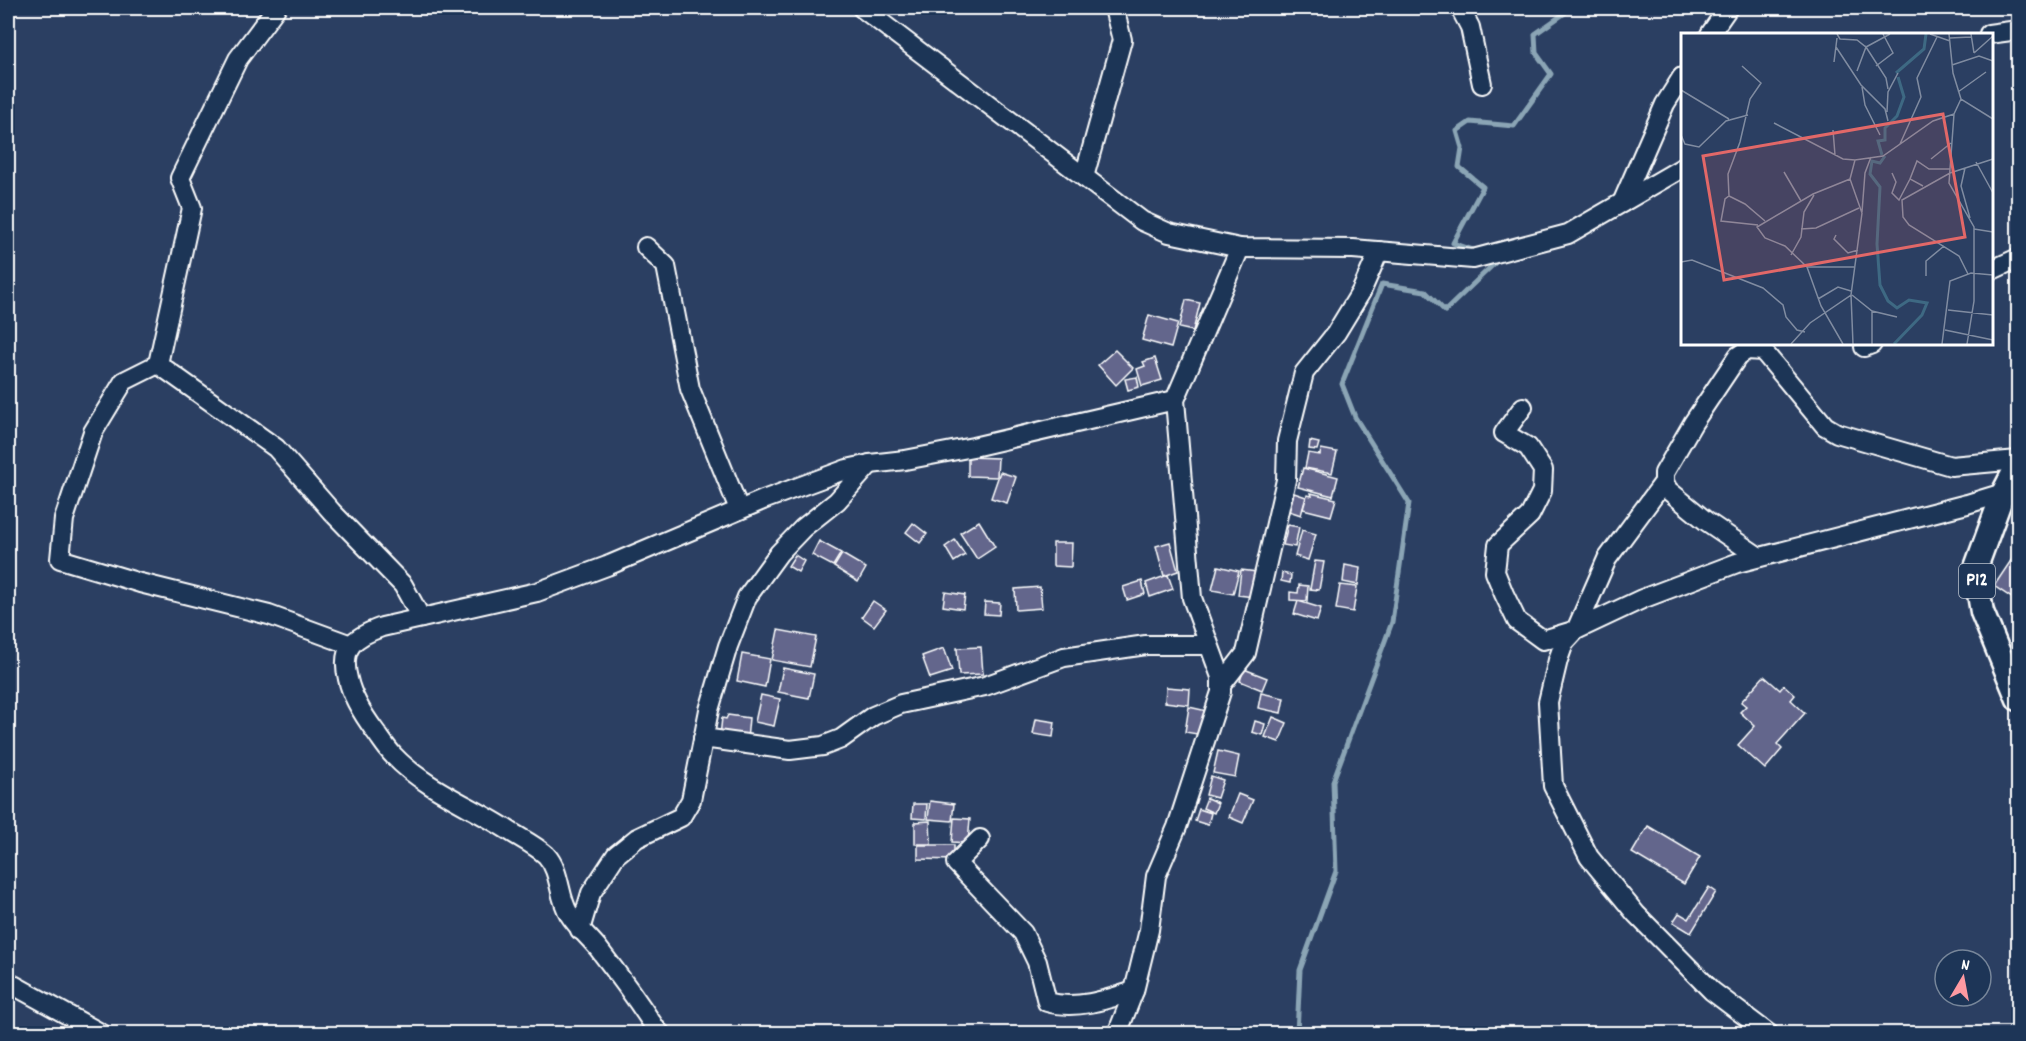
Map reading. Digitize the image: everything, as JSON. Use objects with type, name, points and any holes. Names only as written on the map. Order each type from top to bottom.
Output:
[{"type":"main road","name":"P12","points":[[2019,462],[2011,492],[1975,570],[1982,612],[2019,699]]},
{"type":"street","points":[[158,364],[192,208],[180,178],[238,59],[276,8]]},
{"type":"street","points":[[862,8],[1142,221],[1169,233],[1240,248],[1353,249],[1473,259],[1568,234],[1681,169]]},
{"type":"street","points":[[1084,177],[1122,40],[1114,8]]},
{"type":"street","points":[[1460,8],[1470,27],[1482,84]]},
{"type":"street","points":[[1711,33],[1728,8]]},
{"type":"street","points":[[1993,33],[2019,30]]},
{"type":"street","points":[[1622,203],[1665,104],[1681,80]]},
{"type":"street","points":[[646,247],[666,266],[690,389],[739,509]]},
{"type":"street","points":[[1222,684],[1192,598],[1175,400],[1240,248]]},
{"type":"street","points":[[1117,1034],[1134,991],[1149,930],[1156,876],[1178,827],[1211,728],[1222,684],[1246,653],[1286,480],[1287,441],[1304,373],[1336,333],[1361,292],[1379,251]]},
{"type":"street","points":[[1993,270],[2019,258]]},
{"type":"street","points":[[1760,557],[1706,521],[1668,490],[1664,482],[1664,473],[1693,423],[1738,356],[1747,350],[1763,351],[1825,426],[1837,433],[1951,466],[2019,462]]},
{"type":"street","points":[[158,364],[276,448],[332,512],[403,585],[421,618]]},
{"type":"street","points":[[158,364],[124,381],[93,432],[64,519],[60,559],[140,583],[269,615],[351,645]]},
{"type":"street","points":[[661,1034],[631,991],[567,911],[557,876],[547,857],[486,815],[423,781],[394,756],[364,716],[349,686],[346,653],[351,645],[361,635],[382,627],[537,592],[607,566],[739,509],[847,469],[973,447],[1175,400]]},
{"type":"street","points":[[1523,407],[1504,433],[1528,447],[1543,470],[1542,491],[1530,515],[1498,545],[1495,572],[1517,621],[1543,640],[1576,630],[1642,599],[1737,563],[2011,492]]},
{"type":"street","points":[[580,930],[591,893],[616,855],[637,838],[681,817],[691,800],[709,710],[728,646],[747,597],[779,553],[803,528],[837,501],[870,464]]},
{"type":"street","points":[[1664,482],[1607,558],[1576,630],[1564,643],[1548,702],[1553,786],[1589,857],[1636,914],[1712,991],[1763,1029]]},
{"type":"street","points":[[703,738],[790,750],[823,746],[841,739],[873,716],[901,704],[985,686],[1064,657],[1146,645],[1208,645]]},
{"type":"street","points":[[980,839],[956,863],[1023,933],[1037,963],[1047,1002],[1064,1007],[1106,1000],[1134,991]]},
{"type":"street","points":[[8,982],[102,1034]]},
{"type":"path","points":[[1702,1034],[1763,1029]]},
{"type":"building","points":[[1186,300],[1200,303],[1193,331],[1179,328]]},
{"type":"building","points":[[1149,315],[1178,323],[1171,348],[1142,340]]},
{"type":"building","points":[[1115,350],[1133,368],[1116,385],[1098,365]]},
{"type":"building","points":[[1155,358],[1162,380],[1142,386],[1137,369],[1145,366],[1143,362]]},
{"type":"building","points":[[1137,377],[1139,387],[1128,390],[1125,379]]},
{"type":"building","points":[[1310,441],[1319,443],[1317,450],[1309,449]]},
{"type":"building","points":[[1321,449],[1337,452],[1332,473],[1305,468],[1308,453],[1320,455]]},
{"type":"building","points":[[968,457],[998,458],[997,477],[968,476]]},
{"type":"building","points":[[1303,468],[1338,477],[1333,496],[1298,487]]},
{"type":"building","points":[[1000,472],[1016,477],[1007,503],[991,498]]},
{"type":"building","points":[[1294,493],[1306,497],[1301,515],[1289,511]]},
{"type":"building","points":[[1311,493],[1336,499],[1331,516],[1303,509],[1307,495],[1312,496]]},
{"type":"building","points":[[979,521],[995,547],[977,559],[960,533]]},
{"type":"building","points":[[913,523],[927,534],[920,543],[906,532]]},
{"type":"building","points":[[1288,525],[1299,527],[1295,547],[1283,545]]},
{"type":"building","points":[[1302,530],[1316,534],[1308,560],[1295,556]]},
{"type":"building","points":[[955,540],[965,555],[954,562],[945,547]]},
{"type":"building","points":[[819,541],[841,553],[833,566],[812,555]]},
{"type":"building","points":[[1170,542],[1178,571],[1164,576],[1156,546]]},
{"type":"building","points":[[1053,543],[1072,543],[1071,567],[1053,566]]},
{"type":"building","points":[[2018,550],[2018,602],[1994,586]]},
{"type":"building","points":[[842,554],[866,568],[858,582],[834,567]]},
{"type":"building","points":[[795,555],[804,561],[798,572],[788,566]]},
{"type":"building","points":[[1315,561],[1324,562],[1319,590],[1310,589]]},
{"type":"building","points":[[1345,565],[1360,568],[1358,585],[1343,582]]},
{"type":"building","points":[[1218,566],[1239,571],[1233,594],[1212,590]]},
{"type":"building","points":[[1241,570],[1257,572],[1254,597],[1238,595]]},
{"type":"building","points":[[1282,573],[1291,575],[1290,583],[1281,581]]},
{"type":"building","points":[[1168,575],[1173,589],[1150,597],[1146,583]]},
{"type":"building","points":[[1142,581],[1145,594],[1127,600],[1123,587]]},
{"type":"building","points":[[1299,585],[1308,586],[1307,601],[1290,600],[1290,592],[1298,593]]},
{"type":"building","points":[[1340,585],[1357,587],[1353,612],[1336,609]]},
{"type":"building","points":[[1040,587],[1042,608],[1016,610],[1015,589]]},
{"type":"building","points":[[945,592],[965,595],[963,609],[943,606]]},
{"type":"building","points":[[873,601],[886,610],[874,626],[862,617]]},
{"type":"building","points":[[1298,601],[1321,608],[1317,621],[1294,614]]},
{"type":"building","points":[[985,602],[1000,603],[999,615],[984,614]]},
{"type":"building","points":[[778,630],[816,637],[810,667],[772,660]]},
{"type":"building","points":[[981,647],[983,674],[959,675],[957,648]]},
{"type":"building","points":[[944,648],[952,671],[930,678],[922,656]]},
{"type":"building","points":[[742,654],[770,659],[765,687],[737,681]]},
{"type":"building","points":[[783,668],[814,674],[809,698],[778,692]]},
{"type":"building","points":[[1244,669],[1267,678],[1262,690],[1240,681]]},
{"type":"building","points":[[1764,676],[1780,690],[1784,685],[1795,695],[1791,700],[1805,713],[1777,744],[1782,749],[1765,769],[1738,745],[1755,726],[1740,712],[1746,706],[1741,702]]},
{"type":"building","points":[[1166,687],[1190,689],[1189,705],[1165,702]]},
{"type":"building","points":[[1261,693],[1284,698],[1281,713],[1258,708]]},
{"type":"building","points":[[761,695],[780,699],[774,726],[755,722]]},
{"type":"building","points":[[1189,707],[1207,711],[1203,735],[1185,732]]},
{"type":"building","points":[[728,715],[749,718],[747,740],[720,736],[722,718],[726,719]]},
{"type":"building","points":[[1273,717],[1287,723],[1279,742],[1265,737]]},
{"type":"building","points":[[1036,719],[1055,722],[1053,737],[1033,734]]},
{"type":"building","points":[[1255,721],[1265,724],[1262,735],[1252,732]]},
{"type":"building","points":[[1218,751],[1239,756],[1235,777],[1213,773]]},
{"type":"building","points":[[1211,776],[1223,780],[1217,798],[1206,795]]},
{"type":"building","points":[[1238,794],[1253,800],[1243,823],[1229,817]]},
{"type":"building","points":[[1207,798],[1218,803],[1214,813],[1203,808]]},
{"type":"building","points":[[930,801],[954,804],[952,821],[928,819]]},
{"type":"building","points":[[913,804],[927,804],[926,819],[912,818]]},
{"type":"building","points":[[1199,809],[1211,813],[1208,825],[1195,821]]},
{"type":"building","points":[[954,818],[970,819],[968,843],[952,842]]},
{"type":"building","points":[[930,821],[931,844],[915,844],[915,822]]},
{"type":"building","points":[[1648,826],[1700,857],[1684,884],[1632,853]]},
{"type":"building","points":[[918,845],[954,845],[954,860],[918,859]]},
{"type":"building","points":[[1709,887],[1716,892],[1691,933],[1673,922],[1679,913],[1689,919]]},
{"type":"waterway","points":[[1479,252],[1453,243],[1483,187],[1459,167],[1462,148],[1457,131],[1470,122],[1514,126],[1551,74],[1536,53],[1535,34],[1572,8]]},
{"type":"waterway","points":[[1297,1034],[1300,970],[1336,871],[1333,781],[1392,622],[1409,503],[1355,417],[1342,384],[1382,284],[1425,291],[1445,311],[1498,260],[1496,259]]}]
